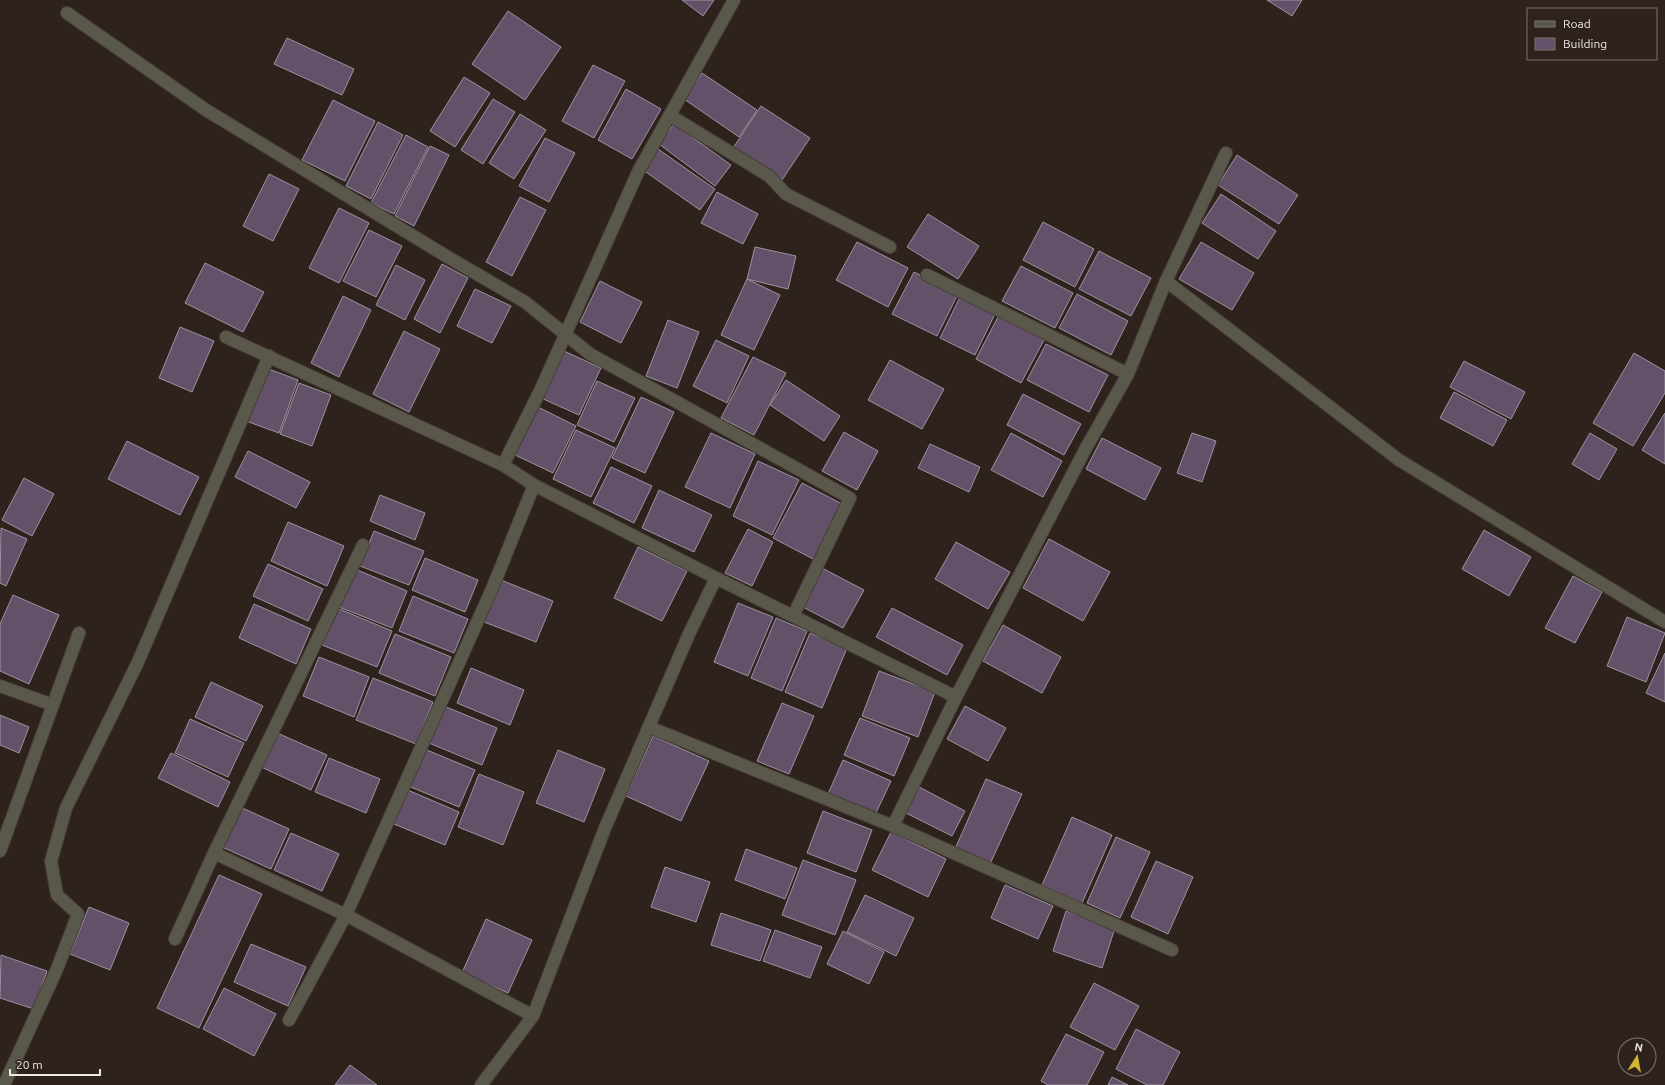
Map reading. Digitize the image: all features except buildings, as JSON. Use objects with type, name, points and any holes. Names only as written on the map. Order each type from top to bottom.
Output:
[{"type":"street","points":[[502,465],[540,391],[566,335],[638,172],[671,116],[734,0]]},
{"type":"street","points":[[67,13],[206,110],[439,252],[525,302],[590,354],[850,498],[793,616]]},
{"type":"street","points":[[671,116],[769,176],[786,194],[890,247]]},
{"type":"street","points":[[893,826],[956,697],[1086,448],[1128,374],[1166,281],[1226,153]]},
{"type":"street","points":[[927,275],[1128,374]]},
{"type":"street","points":[[1166,281],[1399,460],[1665,622]]},
{"type":"street","points":[[226,337],[502,465],[534,485],[716,578],[956,697]]},
{"type":"street","points":[[4,1085],[58,969],[78,914],[57,895],[51,861],[66,808],[138,662],[269,356]]},
{"type":"street","points":[[289,1020],[346,915],[492,589],[534,485]]},
{"type":"street","points":[[175,939],[214,853],[363,545]]},
{"type":"street","points":[[481,1085],[533,1016],[605,828],[689,634],[716,578]]},
{"type":"street","points":[[1,849],[79,633]]},
{"type":"street","points":[[0,686],[53,705]]},
{"type":"street","points":[[649,727],[893,826],[1172,950]]},
{"type":"street","points":[[214,853],[346,915],[533,1016]]}]
